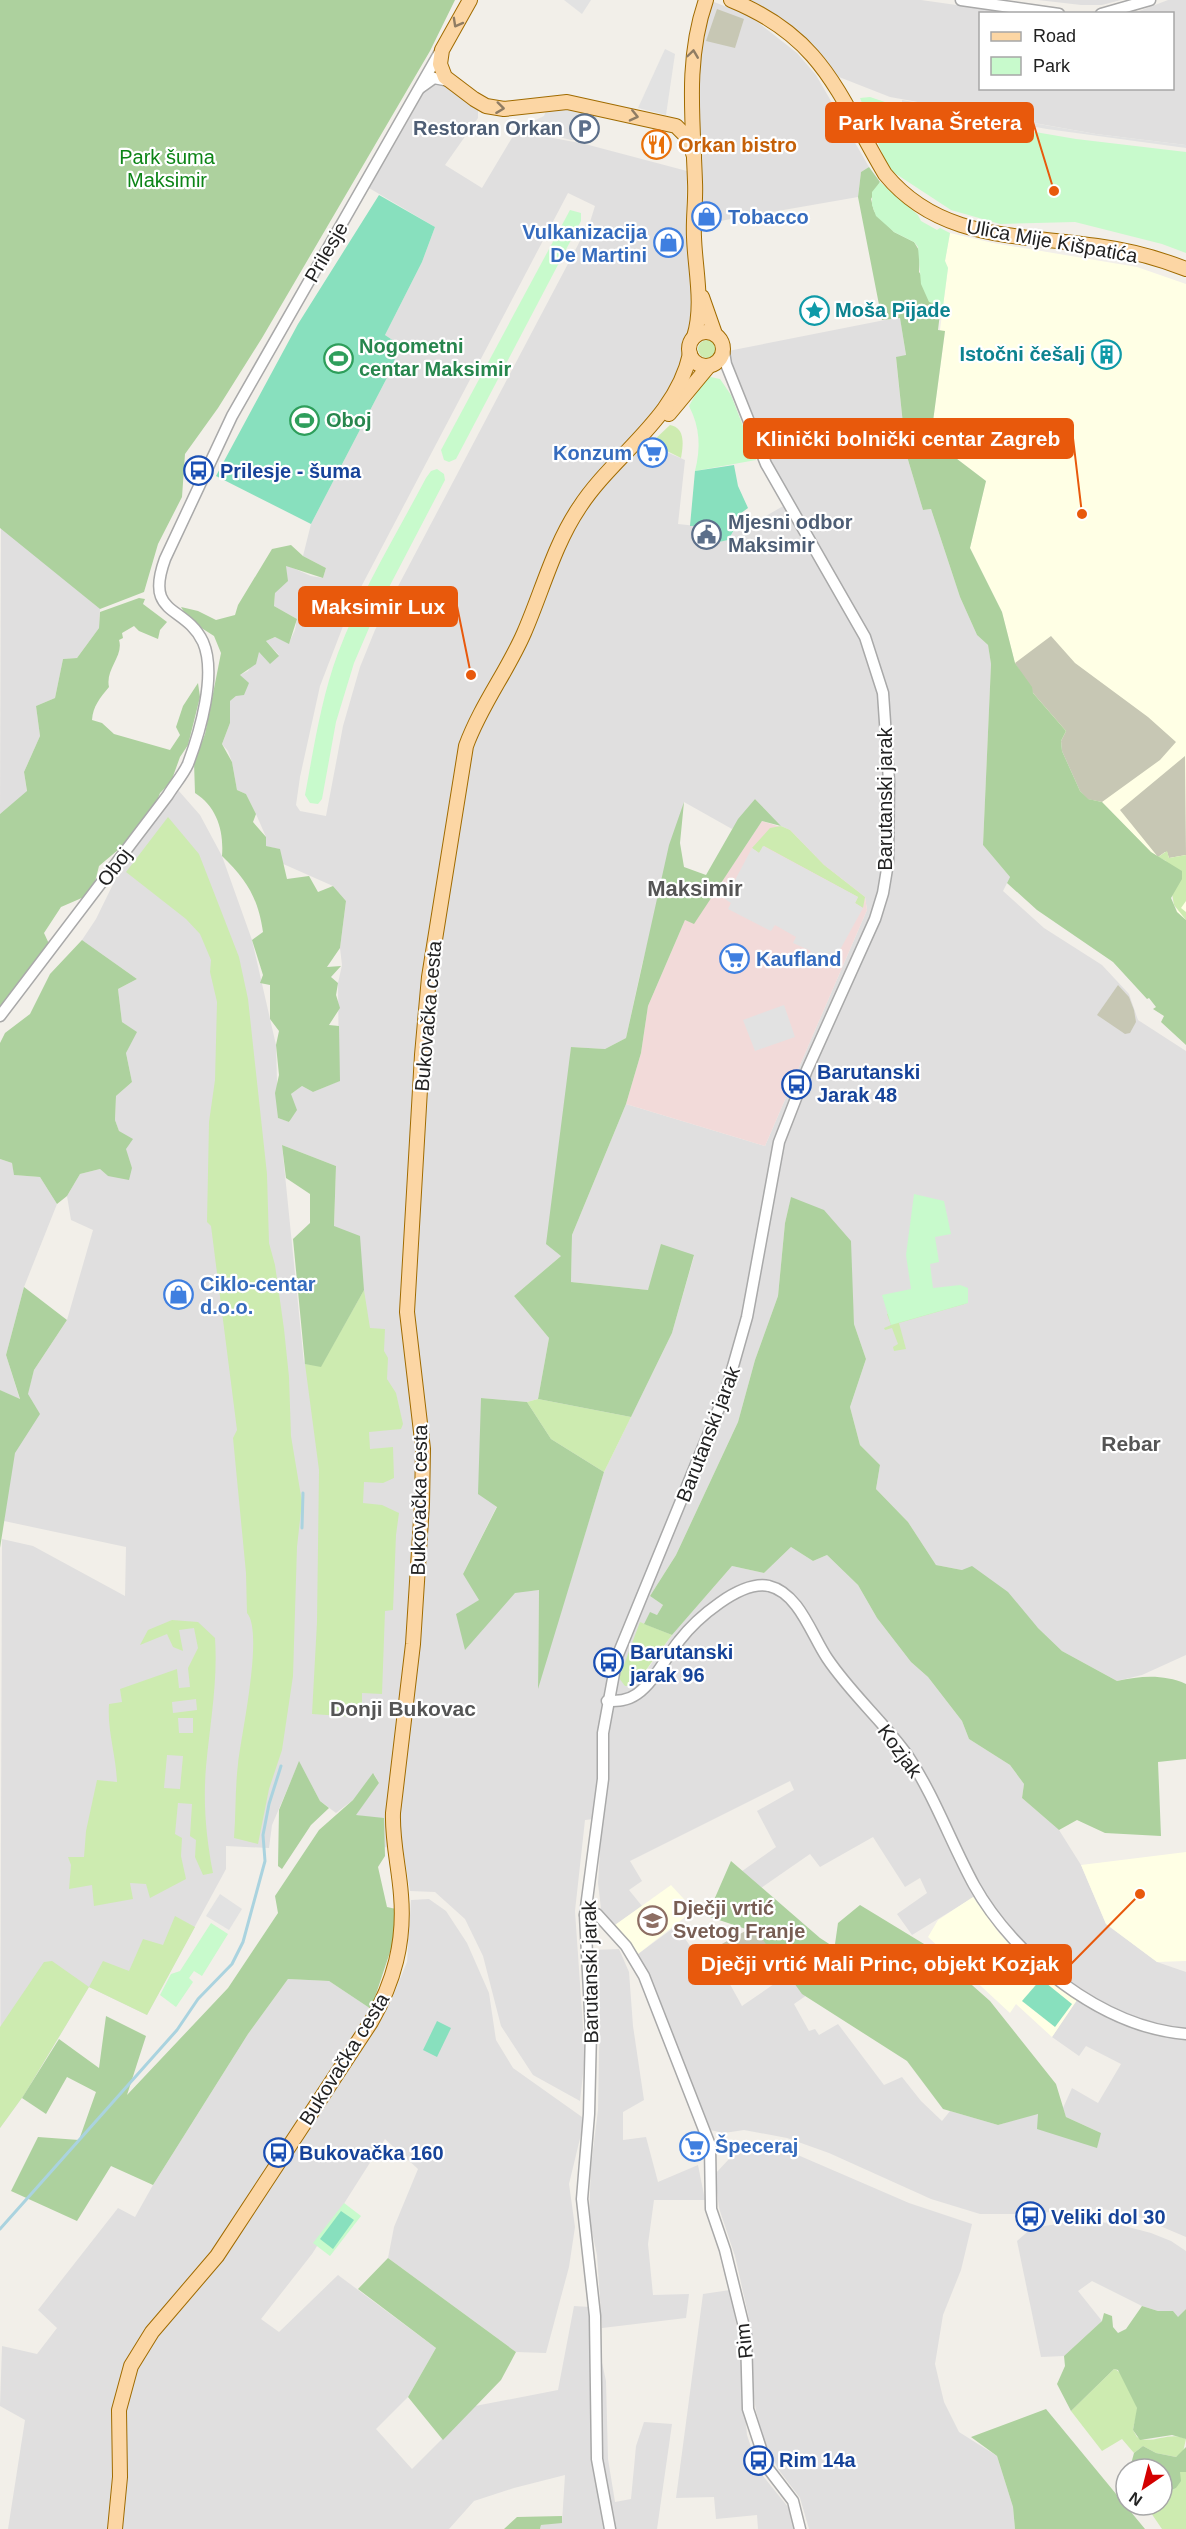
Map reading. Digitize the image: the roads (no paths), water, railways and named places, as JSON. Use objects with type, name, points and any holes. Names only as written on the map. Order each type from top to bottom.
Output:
[{"type":"main road","name":"Prilesje","points":[[449,81],[440,64],[445,45],[470,0]]},
{"type":"main road","points":[[697,280],[715,334],[722,342],[724,352],[718,362],[709,366],[695,362],[690,354],[689,345],[694,337],[697,323],[692,110],[693,53],[705,0]]},
{"type":"main road","name":"Ulica Mije Kišpatića","points":[[731,0],[763,15],[806,47],[833,80],[885,174],[904,195],[919,205],[973,230],[1098,246],[1139,254],[1186,269]]},
{"type":"main road","points":[[449,81],[480,102],[496,108],[512,109],[567,102],[676,126],[685,134],[694,156]]},
{"type":"main road","points":[[676,126],[686,121],[692,110]]},
{"type":"main road","points":[[694,337],[704,332],[715,334]]},
{"type":"main road","name":"Bukovačka cesta","points":[[115,2529],[120,2477],[119,2410],[131,2366],[152,2332],[196,2283],[229,2238],[371,2022],[390,1986],[397,1963],[402,1922],[401,1894],[392,1833],[393,1813],[413,1644],[423,1460],[418,1391],[407,1312],[422,1055],[435,935],[466,746],[473,727],[524,634],[571,522],[588,495],[640,438],[675,392],[690,354]]},
{"type":"main road","name":"Bukovačka cesta","points":[[640,438],[672,411],[709,366]]},
{"type":"street","points":[[962,0],[1045,12]]},
{"type":"street","points":[[1108,12],[1150,0]]},
{"type":"street","name":"Prilesje","points":[[232,416],[420,88],[426,73],[445,45]]},
{"type":"street","points":[[420,88],[434,78],[449,81]]},
{"type":"street","name":"Barutanski jarak","points":[[610,2529],[597,2459],[595,2316],[582,2208],[590,2114],[591,2031],[585,1915],[603,1779],[603,1732],[607,1701],[617,1657],[726,1391],[747,1317],[779,1142],[807,1070],[875,919],[888,863],[889,774],[884,693],[875,664],[855,617],[766,464],[724,352]]},
{"type":"street","points":[[709,366],[723,372],[734,383]]},
{"type":"street","name":"Oboj","points":[[0,1016],[168,795],[187,765],[204,705],[210,661],[202,640],[193,628],[164,603],[158,580],[175,534],[232,416]]},
{"type":"street","name":"Kozjak","points":[[607,1701],[628,1699],[643,1690],[681,1638],[736,1592],[759,1586],[779,1590],[795,1605],[837,1672],[908,1757],[936,1804],[974,1885],[995,1917],[1015,1941],[1053,1976],[1094,2002],[1148,2026],[1186,2034]]},
{"type":"street","name":"Rim","points":[[585,1915],[597,1914],[626,1946],[644,1976],[710,2145],[711,2209],[725,2250],[746,2335],[748,2409],[767,2467],[793,2501],[800,2529]]},
{"type":"waterway","points":[[302,1528],[303,1493]]},
{"type":"waterway","points":[[0,2229],[177,2030],[198,1999],[232,1964],[243,1942],[265,1861],[263,1835],[269,1804],[281,1766]]},
{"type":"place","name":"Restoran Orkan","points":[[584,128]]},
{"type":"place","name":"Orkan bistro","points":[[657,145]]},
{"type":"place","name":"Park Ivana Šretera","points":[[1054,191]]},
{"type":"place","name":"Tobacco","points":[[707,217]]},
{"type":"place","name":"Vulkanizacija De Martini","points":[[668,243]]},
{"type":"place","name":"Moša Pijade","points":[[814,310]]},
{"type":"place","name":"Istočni češalj","points":[[1106,354]]},
{"type":"place","name":"Nogometni centar Maksimir","points":[[338,358]]},
{"type":"place","name":"Oboj","points":[[305,420]]},
{"type":"place","name":"Konzum","points":[[653,453]]},
{"type":"place","name":"Prilesje - šuma","points":[[199,471]]},
{"type":"place","name":"Klinički bolnički centar Zagreb","points":[[1082,514]]},
{"type":"place","name":"Mjesni odbor Maksimir","points":[[707,534]]},
{"type":"place","name":"Maksimir Lux","points":[[471,675]]},
{"type":"place","name":"Kaufland","points":[[735,959]]},
{"type":"place","name":"Barutanski Jarak 48","points":[[796,1084]]},
{"type":"place","name":"Ciklo-centar d.o.o.","points":[[179,1295]]},
{"type":"place","name":"Barutanski jarak 96","points":[[609,1663]]},
{"type":"place","name":"Dječji vrtić Mali Princ, objekt Kozjak","points":[[1140,1894]]},
{"type":"place","name":"Dječji vrtić Svetog Franje","points":[[652,1920]]},
{"type":"place","name":"Špeceraj","points":[[694,2146]]},
{"type":"place","name":"Bukovačka 160","points":[[278,2153]]},
{"type":"place","name":"Veliki dol 30","points":[[1030,2217]]},
{"type":"place","name":"Rim 14a","points":[[758,2460]]},
{"type":"district","name":"Maksimir","points":[[695,888]]},
{"type":"district","name":"Rebar","points":[[1131,1444]]},
{"type":"district","name":"Donji Bukovac","points":[[403,1709]]},
{"type":"park label","name":"Park šuma Maksimir","points":[[167,168]]}]
